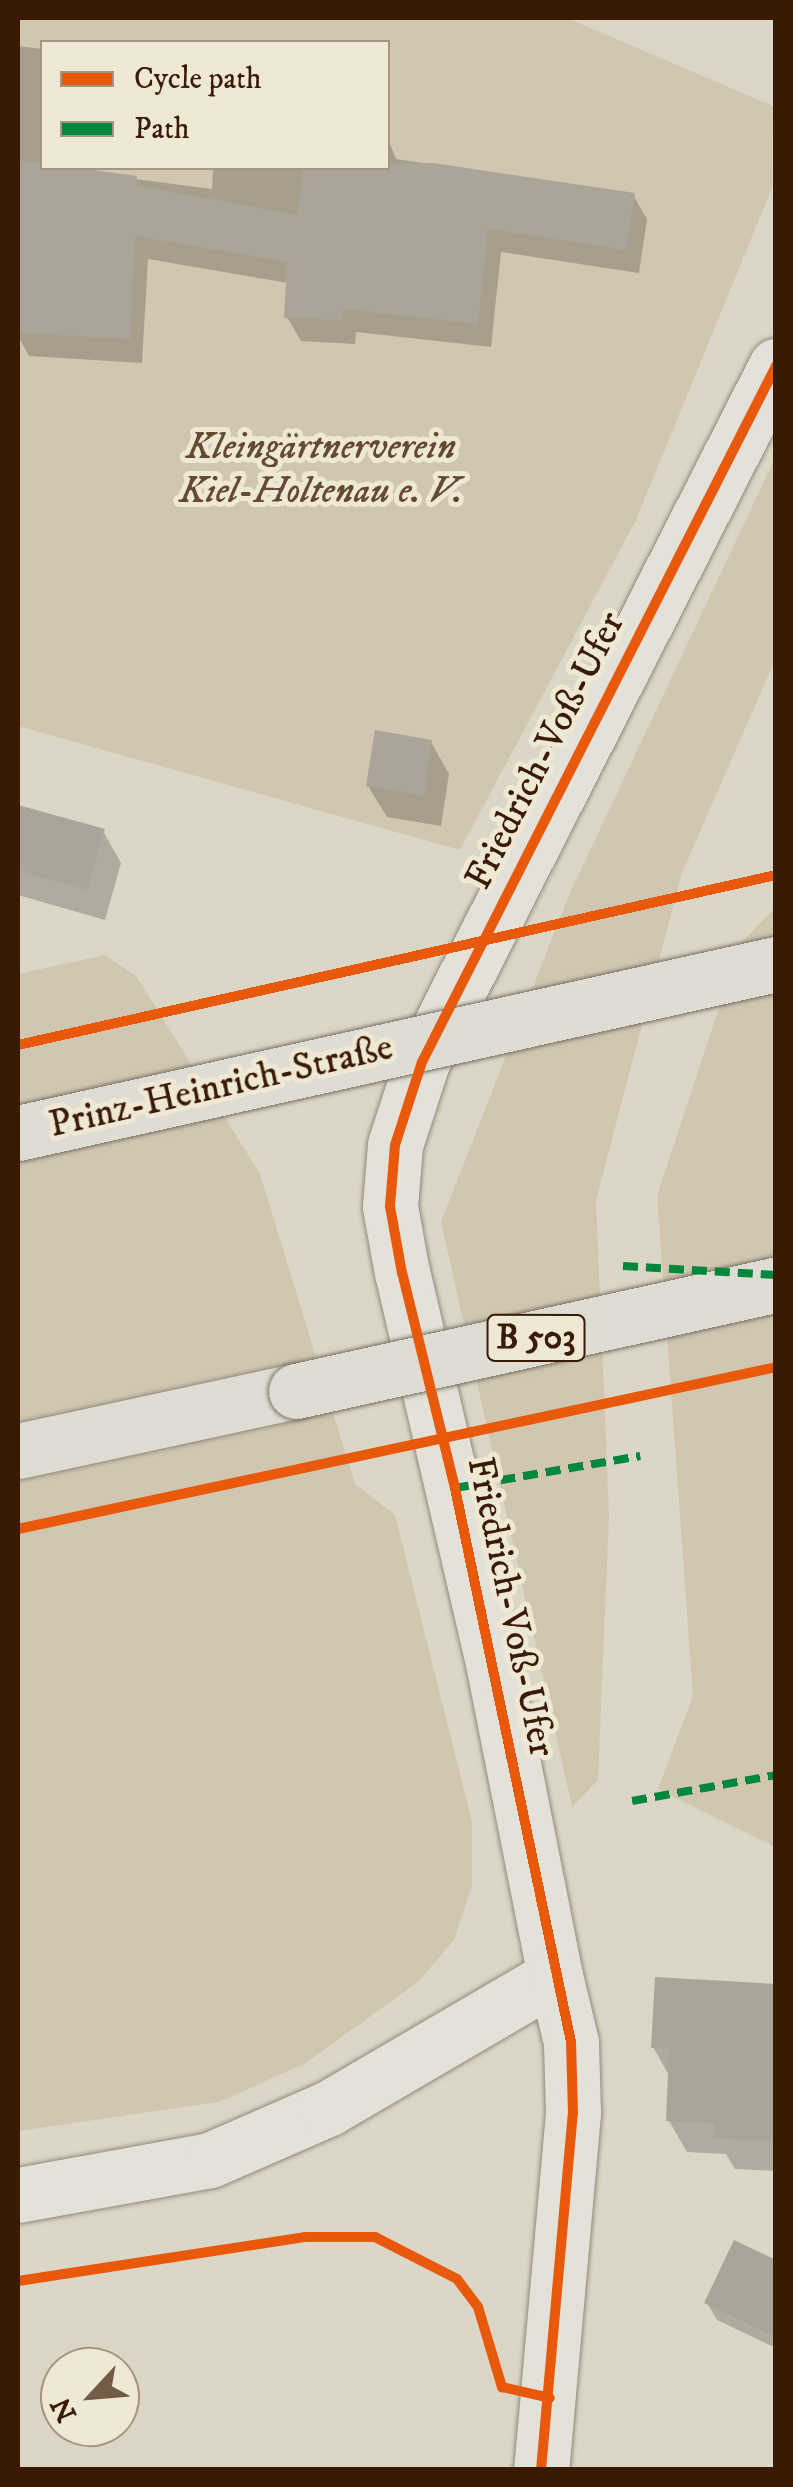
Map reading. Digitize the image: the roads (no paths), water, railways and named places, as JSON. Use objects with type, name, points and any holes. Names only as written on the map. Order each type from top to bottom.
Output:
[{"type":"highway","name":"Prinz-Heinrich-Straße","points":[[18,1133],[776,964]]},
{"type":"highway","name":"B 503","points":[[18,1450],[776,1284]]},
{"type":"street","name":"Friedrich-Voß-Ufer","points":[[542,2470],[572,2113],[570,2042],[490,1649],[402,1273],[390,1206],[395,1145],[422,1062],[776,366]]},
{"type":"street","points":[[18,2194],[210,2160],[329,2108],[552,1960]]},
{"type":"park label","name":"Kleingärtnerverein Kiel-Holtenau e. V.","points":[[321,470]]}]
